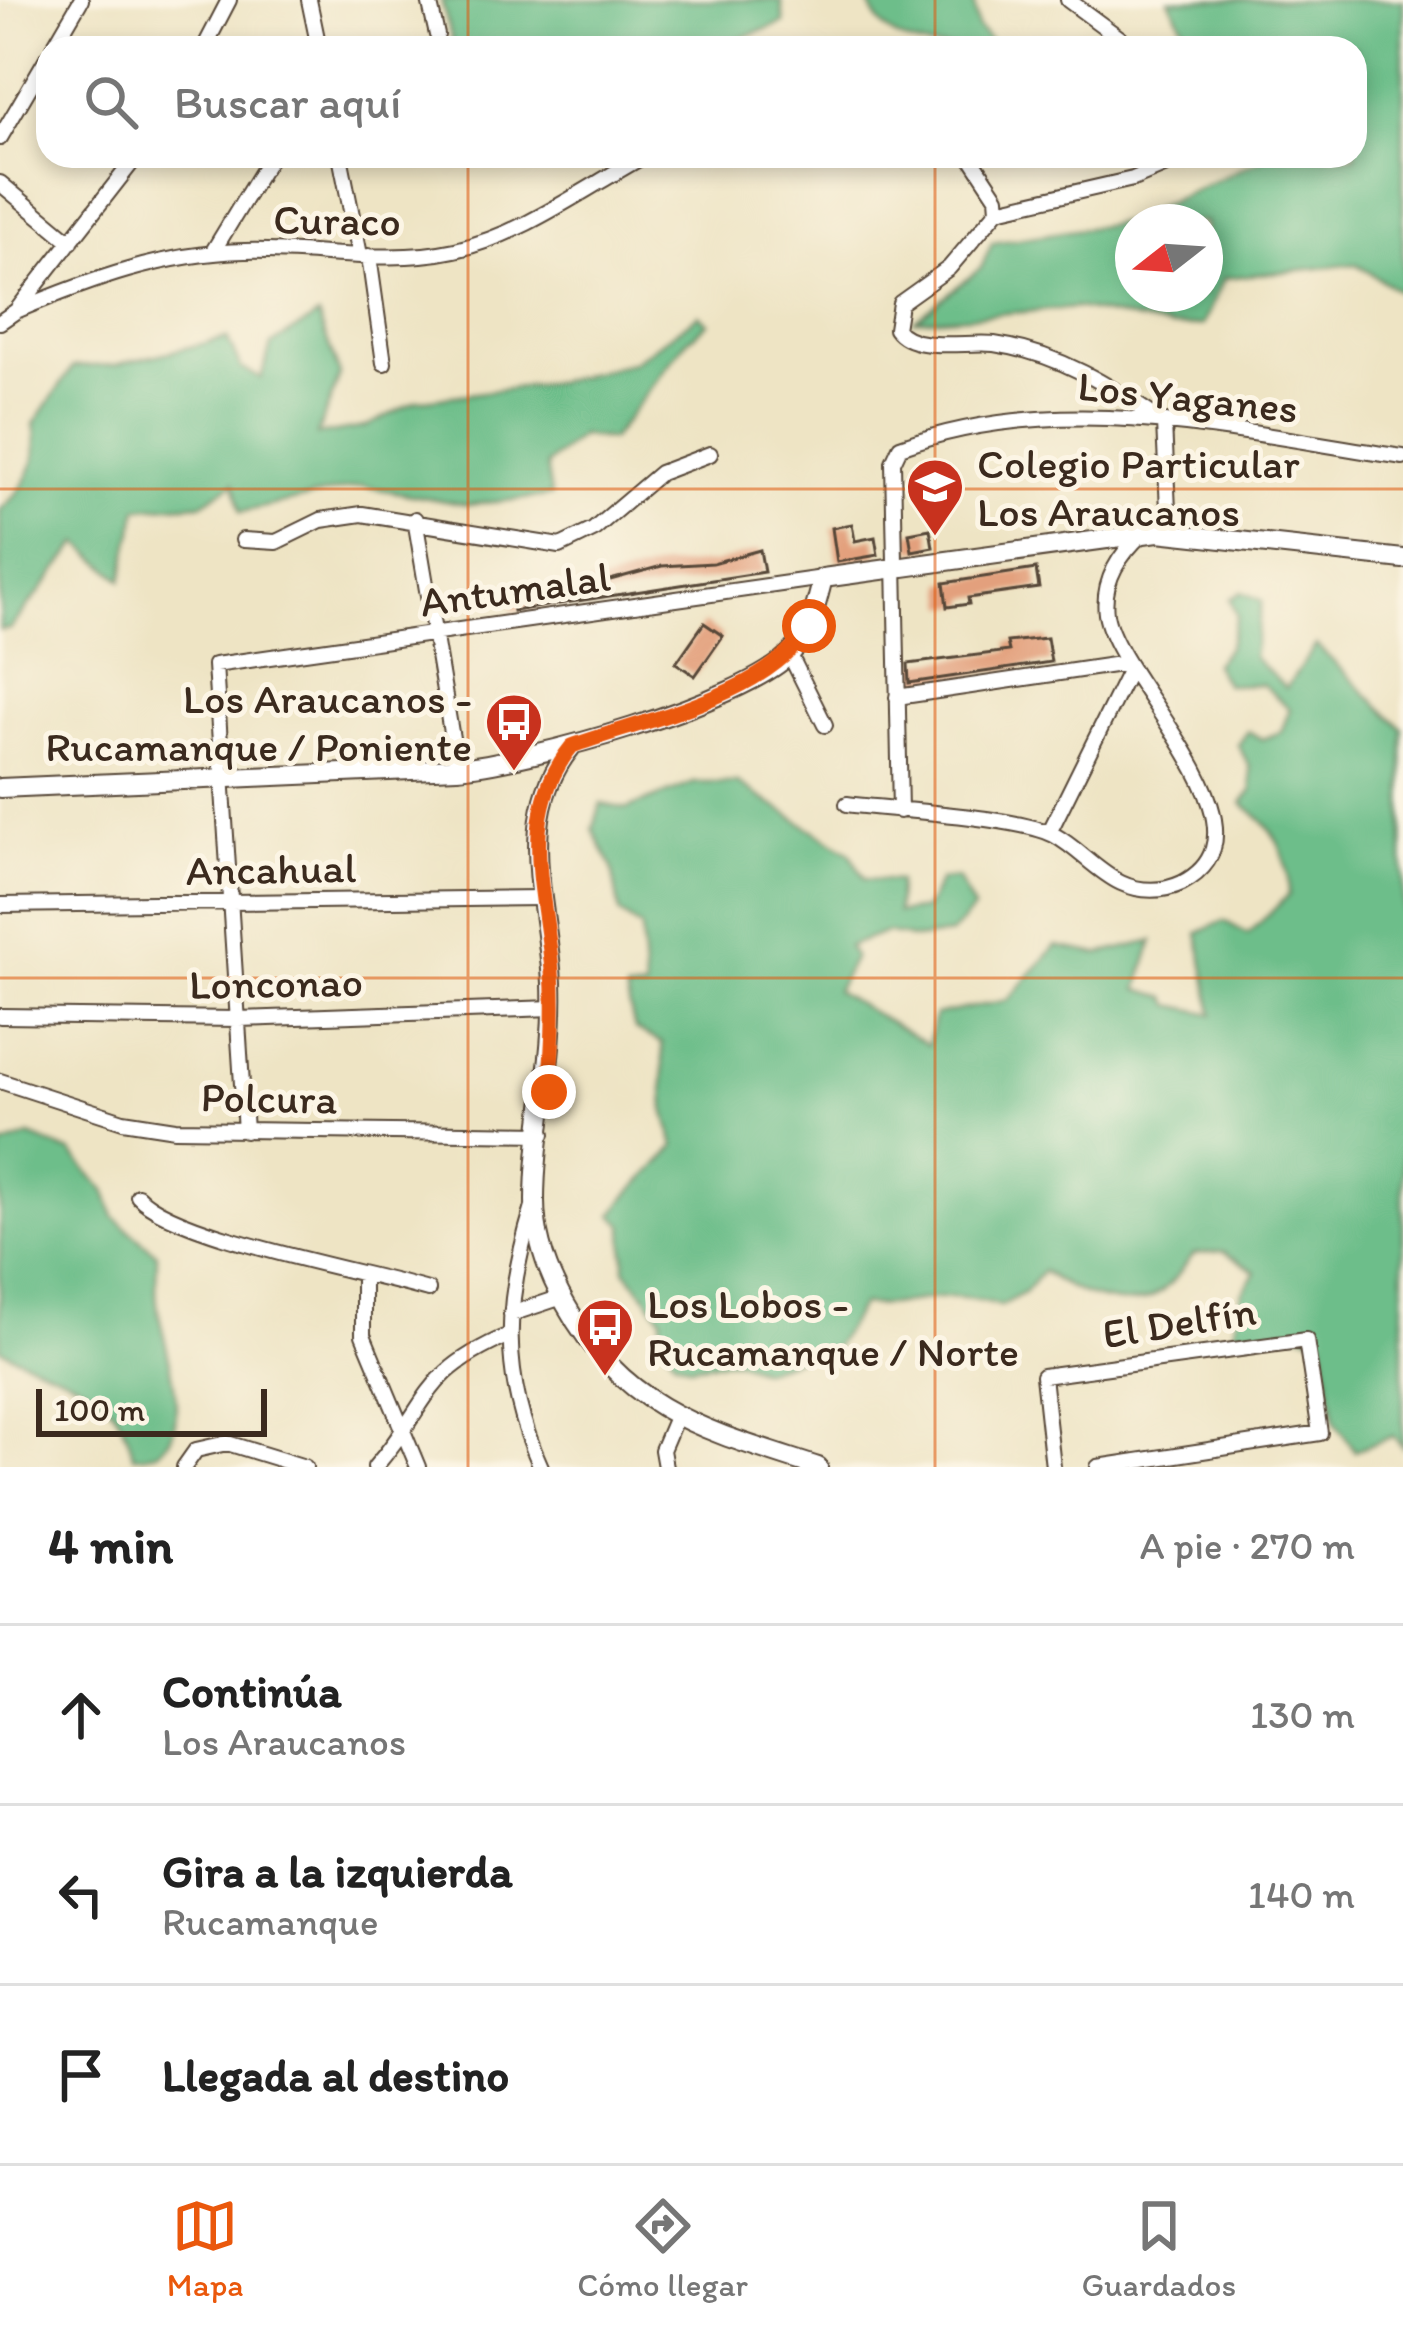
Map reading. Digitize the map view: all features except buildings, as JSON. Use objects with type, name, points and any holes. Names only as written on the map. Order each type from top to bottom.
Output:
[{"type":"street","points":[[59,36],[81,0]]},
{"type":"street","points":[[210,36],[229,0]]},
{"type":"street","points":[[309,0],[316,36]]},
{"type":"street","points":[[429,0],[436,35]]},
{"type":"street","points":[[1068,0],[1117,36]]},
{"type":"street","points":[[0,138],[36,76]]},
{"type":"street","points":[[0,322],[16,311],[128,168]]},
{"type":"street","points":[[212,253],[264,168]]},
{"type":"street","points":[[343,168],[384,363]]},
{"type":"street","name":"Curaco","points":[[16,311],[137,266],[212,253],[416,256],[475,245],[621,168]]},
{"type":"street","points":[[978,168],[997,196],[998,210]]},
{"type":"street","points":[[1159,168],[1133,179],[998,210],[949,268],[900,303],[894,315],[898,334],[914,343],[975,342],[1042,355],[1100,380],[1164,423],[1169,532]]},
{"type":"street","points":[[0,183],[71,242]]},
{"type":"street","name":"Los Yaganes","points":[[894,568],[897,450],[1070,414],[1403,457]]},
{"type":"street","points":[[243,540],[276,542],[344,516],[415,519],[540,546],[568,545],[660,473],[710,454]]},
{"type":"street","points":[[415,519],[457,769]]},
{"type":"street","points":[[0,788],[457,769],[572,746],[738,686],[790,655],[809,626],[823,578],[1169,532],[1403,559]]},
{"type":"street","points":[[847,804],[1048,832],[1110,877],[1142,890],[1186,880],[1210,854],[1216,823],[1209,793],[1129,666],[1108,621],[1106,600],[1115,567],[1142,534]]},
{"type":"street","points":[[894,568],[900,811]]},
{"type":"street","name":"Antumalal","points":[[221,780],[215,665],[823,578]]},
{"type":"street","points":[[790,655],[826,725]]},
{"type":"street","points":[[897,697],[1129,666]]},
{"type":"street","points":[[1048,832],[1129,666]]},
{"type":"street","points":[[541,1467],[512,1387],[509,1335],[535,1203],[553,1008],[537,819],[552,774],[572,746]]},
{"type":"street","points":[[221,780],[245,1131]]},
{"type":"street","name":"Ancahual","points":[[0,905],[543,898]]},
{"type":"street","name":"Lonconao","points":[[0,1016],[238,1019],[553,1008]]},
{"type":"street","name":"Polcura","points":[[0,1082],[139,1124],[245,1131],[543,1134]]},
{"type":"street","points":[[137,1196],[160,1213],[363,1276],[428,1290]]},
{"type":"street","points":[[535,1203],[542,1249],[562,1297],[613,1371],[642,1398],[676,1417],[818,1467]]},
{"type":"street","points":[[363,1276],[363,1335],[418,1467]]},
{"type":"street","points":[[511,1314],[562,1297]]},
{"type":"street","points":[[375,1467],[406,1431],[424,1394],[443,1370],[509,1335]]},
{"type":"street","name":"El Delfín","points":[[1053,1467],[1041,1378],[1301,1338],[1306,1343],[1320,1433],[1098,1467]]},
{"type":"street","points":[[665,1467],[662,1450],[676,1417]]},
{"type":"street","points":[[184,1467],[196,1450],[227,1443],[304,1467]]},
{"type":"green space","points":[[441,0],[781,0],[784,23],[747,36],[451,36]]},
{"type":"green space","points":[[868,0],[973,0],[978,28],[986,36],[896,36],[877,19]]},
{"type":"green space","points":[[1169,0],[1403,0],[1403,294],[1356,264],[1224,278],[1223,204],[1165,204],[1242,168],[1367,168],[1367,36],[1188,36]]},
{"type":"green space","points":[[1115,224],[1115,312],[1209,312],[1203,325],[1172,327],[1076,308],[915,320],[981,268],[992,243]]},
{"type":"green space","points":[[699,315],[708,323],[686,341],[611,440],[581,435],[546,465],[551,496],[467,505],[362,486],[241,512],[234,483],[201,504],[138,508],[122,580],[79,543],[10,629],[0,630],[0,510],[24,483],[35,450],[34,424],[73,367],[115,365],[227,338],[241,368],[261,378],[271,345],[318,316],[340,375],[317,435],[365,427],[417,401],[558,382],[633,362]]},
{"type":"green space","points":[[1242,592],[1262,601],[1253,657],[1286,688],[1316,645],[1403,729],[1403,1447],[1393,1436],[1355,1451],[1335,1422],[1323,1340],[1288,1330],[1234,1333],[1242,1293],[1256,1272],[1223,1251],[1194,1254],[1162,1291],[1135,1302],[1085,1294],[1043,1271],[1025,1292],[1001,1306],[960,1298],[861,1305],[835,1346],[762,1370],[734,1360],[690,1366],[674,1359],[660,1339],[662,1317],[625,1269],[624,1225],[613,1215],[675,1146],[665,1109],[662,1043],[635,1029],[626,992],[645,990],[641,928],[620,914],[612,868],[593,829],[601,804],[627,809],[694,783],[738,783],[850,853],[865,879],[898,881],[897,913],[925,909],[940,880],[957,878],[974,909],[951,934],[915,939],[887,932],[848,946],[854,957],[836,991],[928,1045],[935,1015],[1008,1000],[1056,946],[1099,954],[1153,941],[1138,989],[1167,997],[1171,1005],[1213,1014],[1198,933],[1224,921],[1248,934],[1289,895],[1278,843],[1264,822],[1242,803],[1252,791],[1250,767],[1238,745],[1248,731],[1262,739],[1281,732],[1290,709],[1262,684],[1226,685],[1214,664],[1228,647],[1237,616],[1230,599]]},
{"type":"green space","points":[[29,1136],[71,1152],[106,1192],[114,1217],[157,1254],[157,1303],[172,1371],[175,1420],[170,1440],[156,1452],[133,1456],[126,1431],[101,1397],[0,1349],[0,1147]]},
{"type":"place","name":"Colegio Particular Los Araucanos","points":[[935,538]]},
{"type":"place","name":"Los Araucanos - Rucamanque / Poniente","points":[[514,773]]},
{"type":"place","name":"Los Lobos - Rucamanque / Norte","points":[[605,1378]]},
{"type":"route","points":[[549,1092],[552,972],[536,834],[541,804],[557,766],[572,746],[714,695],[773,668],[790,655],[809,626]]}]
